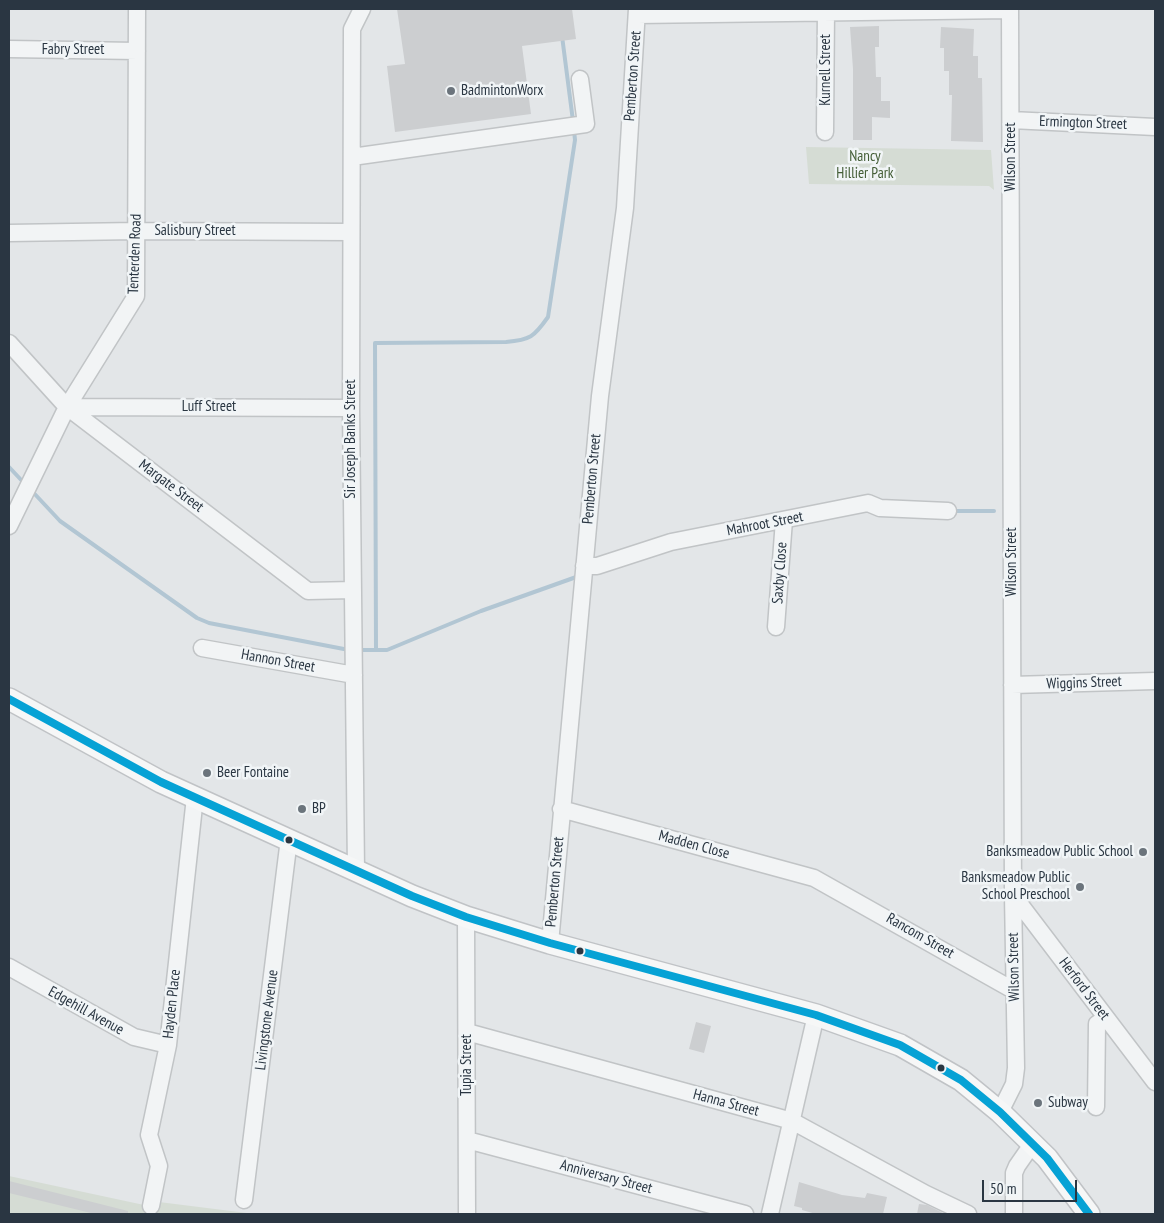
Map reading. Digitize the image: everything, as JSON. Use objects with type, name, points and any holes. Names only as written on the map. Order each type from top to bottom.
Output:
[{"type":"main road","points":[[9,699],[135,769],[195,798],[356,871],[466,917],[550,943],[816,1016],[900,1045],[961,1080],[1000,1112],[1033,1143],[1062,1176],[1089,1214]]},
{"type":"street","name":"Tenterden Road","points":[[9,526],[67,407],[136,296],[137,9]]},
{"type":"street","name":"Sir Joseph Banks Street","points":[[356,871],[351,408],[352,28],[362,9]]},
{"type":"street","points":[[637,12],[1010,9]]},
{"type":"street","name":"Wilson Street","points":[[1000,1112],[1010,1096],[1015,1076],[1013,990],[1010,9]]},
{"type":"street","name":"Kurnell Street","points":[[825,132],[826,10]]},
{"type":"street","name":"Pemberton Street","points":[[550,943],[600,396],[625,208],[637,12]]},
{"type":"street","name":"Fabry Street","points":[[9,50],[137,50]]},
{"type":"street","points":[[352,157],[586,124],[580,79]]},
{"type":"street","name":"Ermington Street","points":[[1011,120],[1155,127]]},
{"type":"street","name":"Salisbury Street","points":[[9,233],[136,230],[351,232]]},
{"type":"street","name":"Margate Street","points":[[9,343],[67,407],[308,591],[353,590]]},
{"type":"street","name":"Luff Street","points":[[67,407],[351,408]]},
{"type":"street","name":"Mahroot Street","points":[[584,566],[597,566],[670,542],[868,503],[880,508],[948,511]]},
{"type":"street","name":"Saxby Close","points":[[776,627],[784,520]]},
{"type":"street","name":"Hannon Street","points":[[202,648],[354,675]]},
{"type":"street","name":"Wiggins Street","points":[[1012,685],[1155,681]]},
{"type":"street","name":"Hayden Place","points":[[151,1206],[159,1166],[149,1135],[168,1046],[195,798]]},
{"type":"street","name":"Madden Close","points":[[561,809],[806,875],[826,883]]},
{"type":"street","name":"Livingstone Avenue","points":[[244,1200],[289,839]]},
{"type":"street","name":"Rancom Street","points":[[826,883],[1013,990]]},
{"type":"street","name":"Herford Street","points":[[1013,895],[1155,1082]]},
{"type":"street","name":"Tupia Street","points":[[466,917],[467,1214]]},
{"type":"street","name":"Edgehill Avenue","points":[[9,967],[134,1037],[168,1046]]},
{"type":"street","points":[[770,1214],[816,1016]]},
{"type":"street","points":[[1096,1107],[1097,1024],[1106,1018]]},
{"type":"street","name":"Hanna Street","points":[[467,1032],[792,1121],[926,1194],[968,1214]]},
{"type":"street","name":"Anniversary Street","points":[[467,1140],[745,1214]]},
{"type":"street","points":[[1014,1214],[1014,1173],[1033,1143]]},
{"type":"green space","name":"Nancy Hillier Park","points":[[806,147],[991,150],[994,190],[989,186],[809,184]]},
{"type":"green space","points":[[9,1176],[158,1208],[159,1202],[255,1214],[9,1214]]},
{"type":"building","points":[[397,9],[572,9],[576,39],[522,46],[531,114],[395,132],[387,66],[405,64]]},
{"type":"building","points":[[879,26],[879,47],[875,47],[876,77],[881,77],[881,101],[890,101],[890,118],[872,117],[872,140],[853,140],[853,69],[850,27]]},
{"type":"building","points":[[941,27],[974,29],[973,56],[978,56],[978,78],[982,78],[983,142],[951,141],[952,95],[949,95],[949,71],[944,71],[944,48],[940,48]]},
{"type":"building","points":[[696,1022],[711,1026],[704,1053],[689,1049]]},
{"type":"building","points":[[9,1181],[128,1211],[128,1214],[95,1214],[9,1193]]},
{"type":"building","points":[[799,1182],[842,1195],[865,1198],[867,1193],[887,1197],[883,1214],[816,1214],[802,1210],[802,1208],[794,1206]]},
{"type":"building","points":[[919,1204],[927,1205],[945,1214],[917,1214]]},
{"type":"waterway","points":[[562,36],[573,121]]},
{"type":"waterway","points":[[376,650],[375,343],[506,342],[521,340],[531,336],[539,329],[548,317],[575,140],[574,130]]},
{"type":"waterway","points":[[9,467],[24,483]]},
{"type":"waterway","points":[[31,490],[60,521],[197,618],[209,623],[349,650]]},
{"type":"waterway","points":[[951,511],[994,511]]},
{"type":"waterway","points":[[358,650],[387,650],[481,611],[579,576]]},
{"type":"transit line","points":[[9,699],[161,782],[412,896],[466,917],[550,943],[816,1015],[900,1045],[961,1080],[1000,1112],[1047,1158],[1089,1214]]},
{"type":"place","name":"BadmintonWorx","points":[[451,91]]},
{"type":"place","name":"Beer Fontaine","points":[[207,773]]},
{"type":"place","name":"BP","points":[[302,809]]},
{"type":"place","name":"Banksmeadow Public School","points":[[1143,852]]},
{"type":"place","name":"Banksmeadow Public School Preschool","points":[[1080,887]]},
{"type":"place","name":"Subway","points":[[1038,1103]]}]
